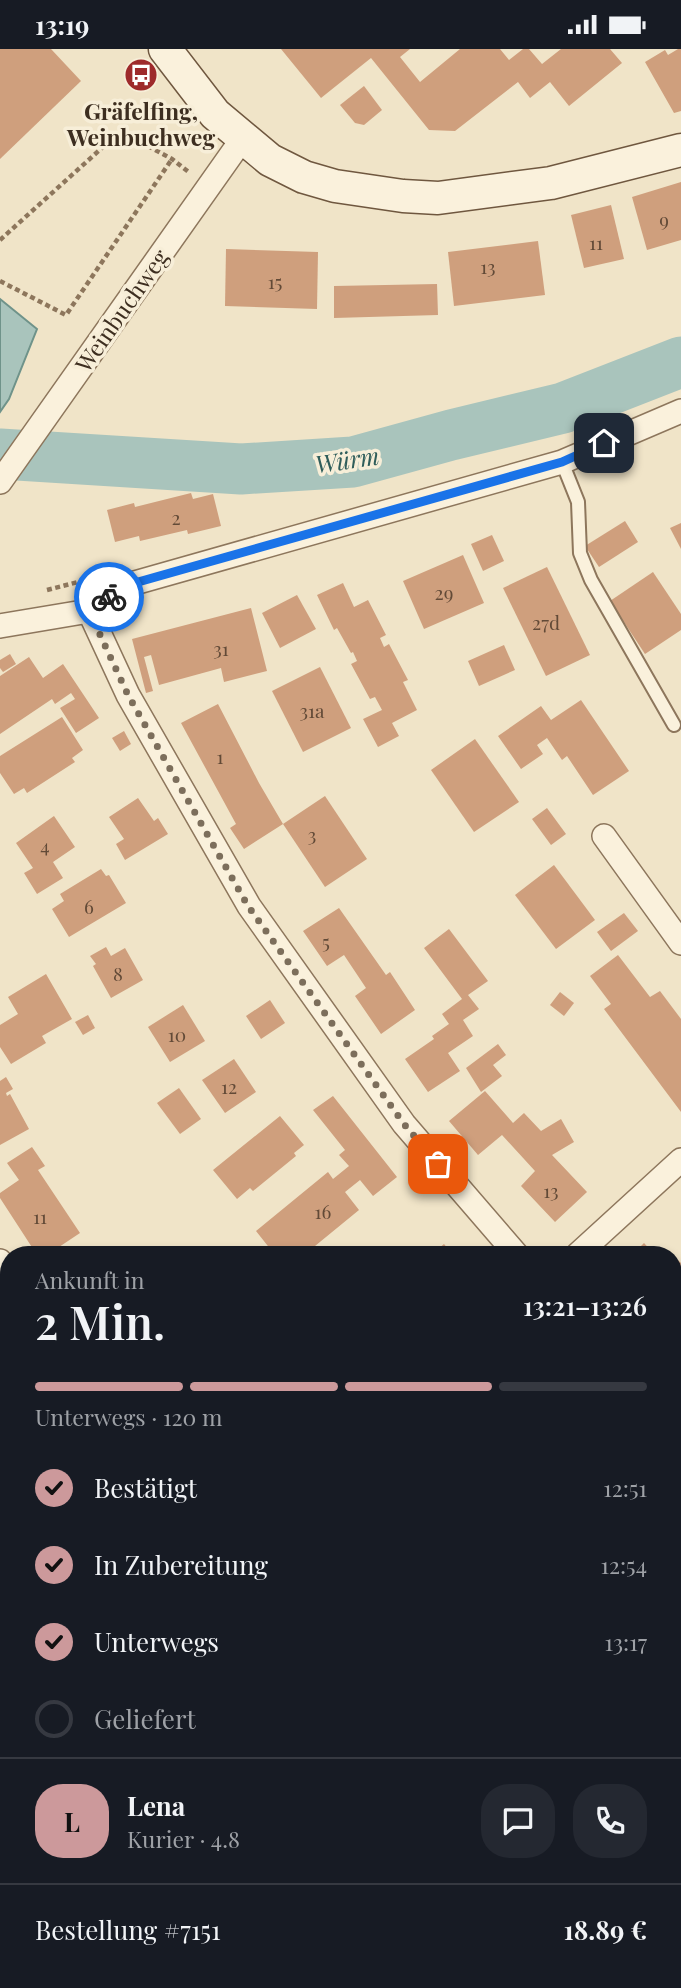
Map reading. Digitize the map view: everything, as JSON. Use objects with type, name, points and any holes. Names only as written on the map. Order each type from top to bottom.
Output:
[{"type":"main road","points":[[165,49],[215,114],[270,160],[304,177],[367,192],[438,198],[551,183],[681,150]]},
{"type":"street","name":"Weinbuchweg","points":[[2,480],[243,138]]},
{"type":"street","points":[[0,626],[89,611],[124,586],[562,462],[681,411]]},
{"type":"street","points":[[89,611],[128,695],[248,906],[404,1124],[509,1246]]},
{"type":"street","points":[[604,836],[681,943]]},
{"type":"street","points":[[587,1246],[681,1160]]},
{"type":"lane","points":[[562,462],[578,502],[580,553],[591,580],[674,725]]},
{"type":"path","points":[[0,240],[104,146],[133,138],[172,159],[208,188]]},
{"type":"path","points":[[0,281],[66,315],[172,159]]},
{"type":"water","points":[[0,299],[37,329],[9,399],[0,412]]},
{"type":"building","points":[[0,49],[51,49],[81,81],[0,159]]},
{"type":"building","points":[[281,49],[410,49],[400,57],[420,82],[460,49],[500,49],[509,60],[523,49],[529,49],[542,64],[561,49],[610,49],[622,63],[569,106],[550,82],[530,98],[518,82],[455,131],[429,130],[371,58],[321,98]]},
{"type":"building","points":[[681,49],[681,111],[674,113],[645,62],[665,50],[668,55]]},
{"type":"building","points":[[364,86],[382,110],[364,125],[355,123],[340,105]]},
{"type":"building","points":[[681,182],[681,240],[647,250],[632,197]]},
{"type":"building","points":[[611,205],[624,259],[584,268],[571,215]]},
{"type":"building","points":[[538,241],[545,295],[454,306],[448,252]]},
{"type":"building","points":[[226,249],[318,252],[317,309],[225,306]]},
{"type":"building","points":[[437,284],[438,315],[334,318],[334,286]]},
{"type":"building","points":[[191,493],[193,499],[213,494],[221,526],[188,534],[187,530],[140,541],[139,536],[115,542],[107,510],[134,503],[135,507]]},
{"type":"building","points":[[625,521],[638,542],[599,567],[585,546]]},
{"type":"building","points":[[681,523],[681,549],[670,528]]},
{"type":"building","points":[[492,535],[504,561],[483,571],[471,544]]},
{"type":"building","points":[[463,555],[484,603],[424,629],[403,581]]},
{"type":"building","points":[[547,567],[590,655],[546,676],[503,588]]},
{"type":"building","points":[[653,572],[681,614],[681,630],[645,654],[610,601]]},
{"type":"building","points":[[343,583],[354,607],[368,600],[386,635],[380,638],[384,647],[389,644],[408,680],[403,682],[417,710],[392,723],[399,736],[378,747],[363,719],[382,710],[375,697],[370,699],[351,664],[357,661],[353,652],[351,653],[337,628],[334,630],[317,595]]},
{"type":"building","points":[[297,595],[316,629],[280,648],[262,613]]},
{"type":"building","points":[[251,608],[267,671],[224,682],[221,668],[159,685],[151,655],[144,657],[153,691],[146,693],[132,639]]},
{"type":"building","points":[[504,645],[515,670],[479,686],[468,661]]},
{"type":"building","points":[[10,654],[16,664],[3,672],[0,660]]},
{"type":"building","points":[[29,657],[43,678],[63,664],[99,718],[76,733],[60,708],[75,699],[71,693],[55,704],[52,699],[0,734],[0,676]]},
{"type":"building","points":[[320,667],[351,728],[303,752],[272,691]]},
{"type":"building","points":[[581,700],[629,771],[593,795],[567,756],[562,760],[547,738],[537,745],[543,754],[521,769],[498,736],[541,706],[551,720]]},
{"type":"building","points":[[218,704],[283,824],[244,849],[230,828],[236,824],[181,723]]},
{"type":"building","points":[[62,717],[83,750],[72,758],[75,762],[27,793],[24,788],[14,794],[0,773],[0,756]]},
{"type":"building","points":[[124,731],[131,744],[120,751],[112,738]]},
{"type":"building","points":[[475,739],[519,802],[474,832],[431,770]]},
{"type":"building","points":[[325,796],[367,859],[325,887],[283,824]]},
{"type":"building","points":[[138,798],[154,821],[158,818],[168,834],[125,860],[116,844],[124,839],[109,817]]},
{"type":"building","points":[[547,808],[566,834],[551,845],[532,819]]},
{"type":"building","points":[[54,816],[75,847],[53,862],[63,878],[37,894],[24,873],[33,868],[16,843]]},
{"type":"building","points":[[554,865],[595,920],[556,949],[515,895]]},
{"type":"building","points":[[101,869],[106,876],[109,875],[126,903],[69,937],[52,909],[64,901],[60,894]]},
{"type":"building","points":[[339,908],[386,975],[390,972],[415,1010],[381,1034],[355,996],[366,988],[344,955],[327,966],[303,931]]},
{"type":"building","points":[[624,913],[638,931],[611,951],[597,932]]},
{"type":"building","points":[[449,929],[488,981],[468,995],[479,1009],[463,1020],[473,1036],[448,1053],[460,1071],[428,1092],[405,1059],[434,1039],[432,1036],[449,1024],[442,1014],[462,999],[424,948]]},
{"type":"building","points":[[106,947],[111,956],[125,948],[143,980],[111,998],[90,956]]},
{"type":"building","points":[[618,955],[650,997],[660,991],[681,1019],[681,1112],[604,1009],[611,1004],[590,976]]},
{"type":"building","points":[[46,974],[72,1019],[42,1036],[46,1043],[11,1064],[0,1047],[0,1025],[18,1014],[8,997]]},
{"type":"building","points":[[560,992],[574,1003],[564,1016],[550,1005]]},
{"type":"building","points":[[270,1000],[285,1023],[261,1039],[246,1016]]},
{"type":"building","points":[[183,1005],[205,1041],[170,1062],[148,1027]]},
{"type":"building","points":[[88,1015],[95,1028],[83,1035],[75,1022]]},
{"type":"building","points":[[498,1044],[506,1055],[493,1065],[502,1076],[481,1092],[466,1068]]},
{"type":"building","points":[[234,1059],[256,1092],[225,1113],[202,1080]]},
{"type":"building","points":[[6,1077],[13,1089],[6,1093],[7,1096],[10,1094],[29,1129],[0,1145],[0,1081]]},
{"type":"building","points":[[179,1088],[201,1119],[180,1134],[157,1103]]},
{"type":"building","points":[[485,1091],[513,1123],[524,1113],[541,1131],[561,1119],[574,1142],[552,1155],[587,1192],[555,1222],[521,1186],[535,1171],[502,1135],[478,1155],[449,1121]]},
{"type":"building","points":[[333,1096],[397,1177],[373,1196],[360,1180],[345,1192],[359,1210],[315,1246],[268,1246],[256,1231],[328,1172],[333,1179],[349,1166],[339,1155],[345,1150],[313,1110]]},
{"type":"building","points":[[280,1116],[304,1145],[294,1153],[296,1156],[253,1191],[250,1188],[237,1199],[213,1170]]},
{"type":"building","points":[[32,1147],[45,1166],[38,1170],[80,1233],[60,1246],[31,1246],[0,1198],[0,1193],[19,1180],[7,1163]]},
{"type":"waterway","name":"Würm","points":[[0,454],[241,469],[353,462],[563,408],[681,362]]},
{"type":"way so far","points":[[109,597],[89,611],[128,695],[248,906],[404,1124],[438,1164]]},
{"type":"place","name":"Gräfelfing, Weinbuchweg","points":[[141,75]]},
{"type":"route","points":[[109,597],[124,586],[562,462],[604,443]]}]
